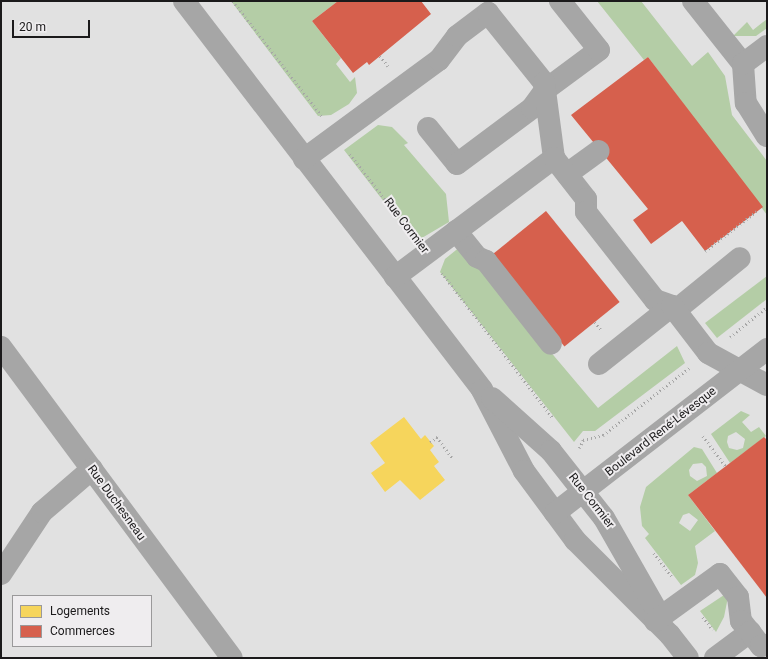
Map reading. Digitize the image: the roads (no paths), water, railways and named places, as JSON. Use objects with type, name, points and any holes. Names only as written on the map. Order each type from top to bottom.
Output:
[{"type":"street","name":"Rue Cormier","points":[[184,1],[482,390],[524,471],[555,514],[575,540],[662,624],[688,658]]},
{"type":"street","points":[[428,128],[457,164],[532,108],[545,90],[599,50],[560,1]]},
{"type":"street","points":[[693,1],[743,64],[746,103],[767,136]]},
{"type":"street","points":[[304,159],[439,60],[483,7],[544,83],[561,166],[586,199],[586,212],[655,300],[674,308],[708,354],[767,385]]},
{"type":"street","points":[[743,64],[767,46]]},
{"type":"street","points":[[395,277],[456,231],[561,166],[599,151]]},
{"type":"street","points":[[456,231],[477,257],[486,261],[550,344]]},
{"type":"street","points":[[598,364],[740,258]]},
{"type":"street","name":"Rue Duchesneau","points":[[1,347],[232,658]]},
{"type":"street","name":"Boulevard René-Lévesque","points":[[555,514],[767,349]]},
{"type":"street","name":"Rue Cormier","points":[[482,390],[551,451],[615,533],[662,624]]},
{"type":"street","points":[[1,574],[42,512],[92,469]]},
{"type":"street","points":[[662,624],[720,574],[738,597],[741,621],[759,639],[715,658]]}]
